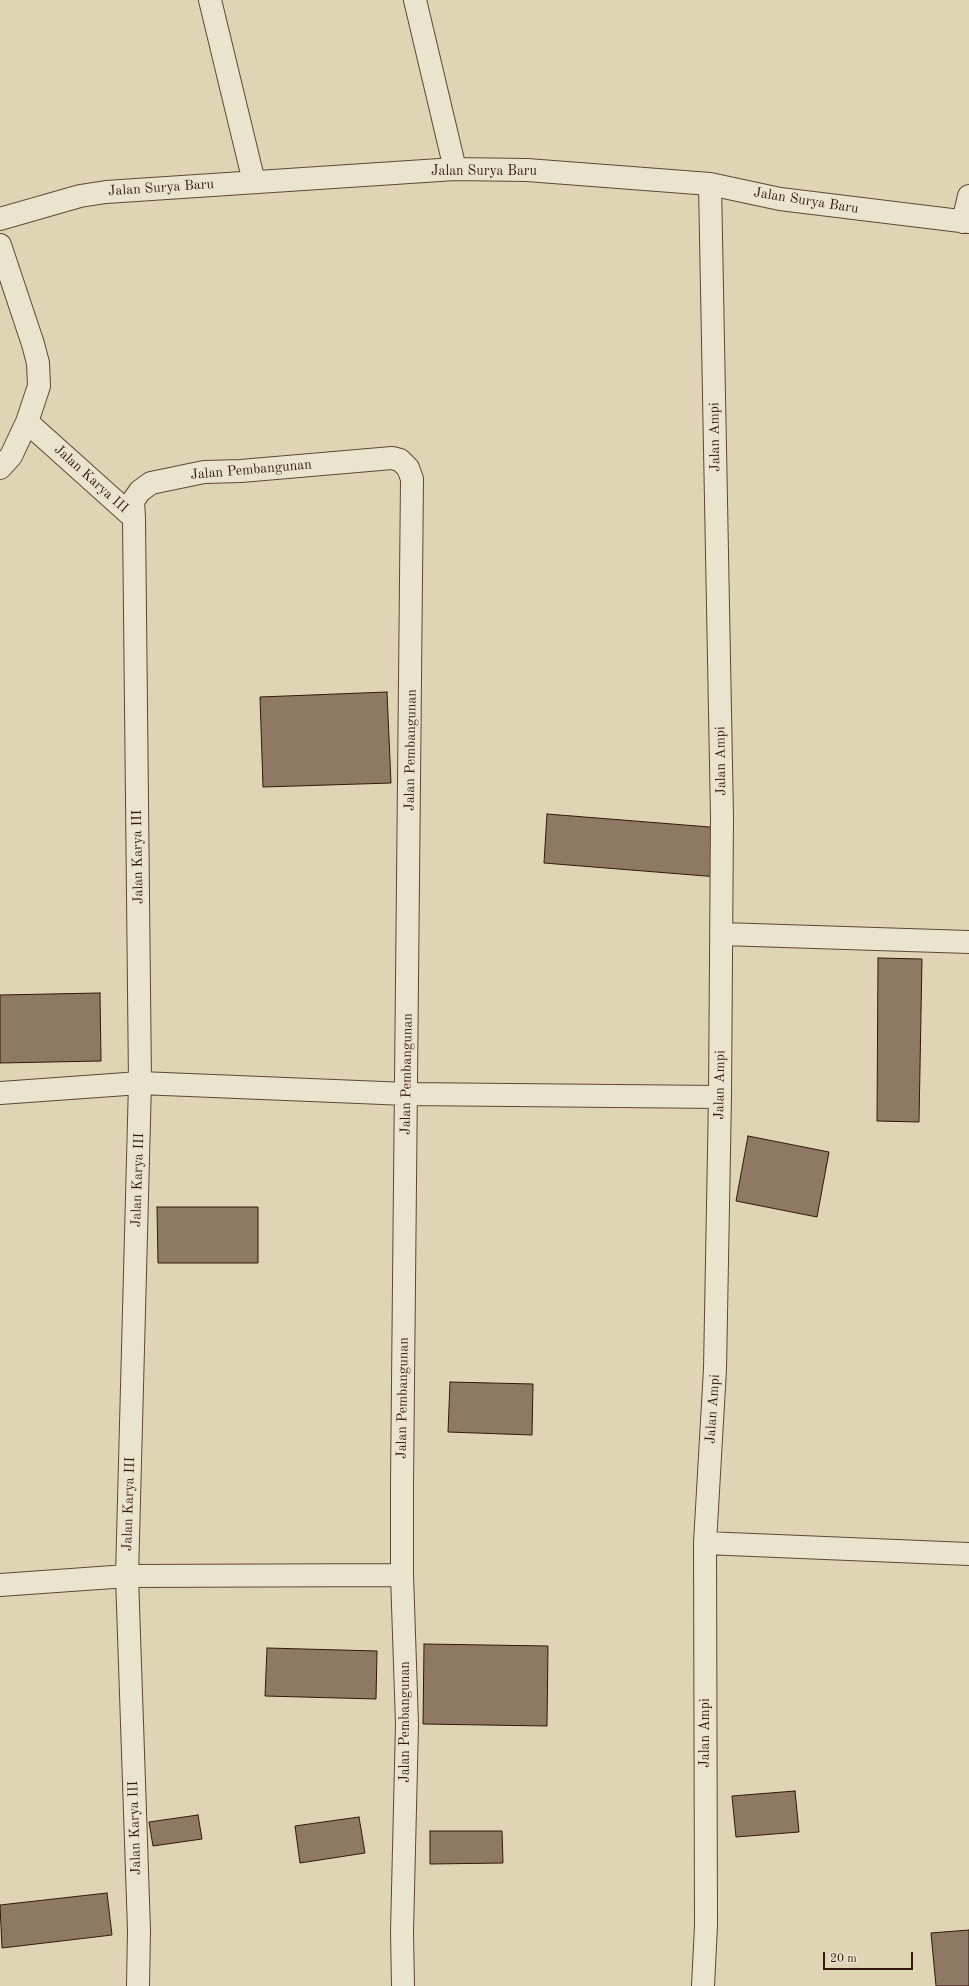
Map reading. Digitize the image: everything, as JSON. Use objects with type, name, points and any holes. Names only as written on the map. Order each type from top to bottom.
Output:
[{"type":"street","points":[[210,0],[254,182]]},
{"type":"street","points":[[415,0],[455,169]]},
{"type":"street","name":"Jalan Surya Baru","points":[[0,219],[80,196],[106,192],[455,169],[527,170],[710,184],[780,198],[966,222]]},
{"type":"street","name":"Jalan Ampi","points":[[703,1986],[706,1926],[705,1543],[715,1369],[722,934],[722,818],[710,184]]},
{"type":"street","points":[[966,222],[969,196]]},
{"type":"street","points":[[0,245],[38,363],[39,386],[28,422],[11,456],[0,468]]},
{"type":"street","name":"Jalan Karya III","points":[[28,422],[134,518],[140,1083],[127,1576],[138,1922],[138,1986]]},
{"type":"street","name":"Jalan Pembangunan","points":[[134,518],[133,501],[140,491],[151,483],[204,472],[241,471],[392,458],[400,460],[408,468],[412,479],[413,515],[402,1575],[408,1724],[402,1932],[403,1986]]},
{"type":"street","points":[[722,934],[969,942]]},
{"type":"street","points":[[0,1093],[140,1083],[407,1094],[720,1097]]},
{"type":"street","points":[[705,1543],[969,1554]]},
{"type":"street","points":[[0,1585],[127,1576],[402,1575]]},
{"type":"building","points":[[387,692],[391,783],[263,787],[260,697]]},
{"type":"building","points":[[547,814],[722,828],[718,877],[544,863]]},
{"type":"building","points":[[878,958],[922,959],[919,1122],[877,1121]]},
{"type":"building","points":[[100,993],[101,1061],[0,1063],[0,995]]},
{"type":"building","points":[[748,1136],[829,1152],[817,1217],[736,1201]]},
{"type":"building","points":[[157,1207],[258,1207],[258,1263],[158,1263]]},
{"type":"building","points":[[450,1382],[533,1384],[532,1435],[448,1432]]},
{"type":"building","points":[[424,1644],[548,1646],[547,1726],[423,1724]]},
{"type":"building","points":[[267,1648],[377,1651],[376,1699],[265,1696]]},
{"type":"building","points":[[795,1791],[799,1832],[736,1837],[732,1796]]},
{"type":"building","points":[[198,1815],[202,1839],[153,1846],[149,1822]]},
{"type":"building","points":[[359,1817],[365,1853],[300,1863],[295,1826]]},
{"type":"building","points":[[430,1831],[502,1831],[503,1863],[430,1864]]},
{"type":"building","points":[[107,1893],[112,1935],[2,1948],[0,1905]]},
{"type":"building","points":[[969,1930],[969,1986],[936,1986],[931,1933]]}]
